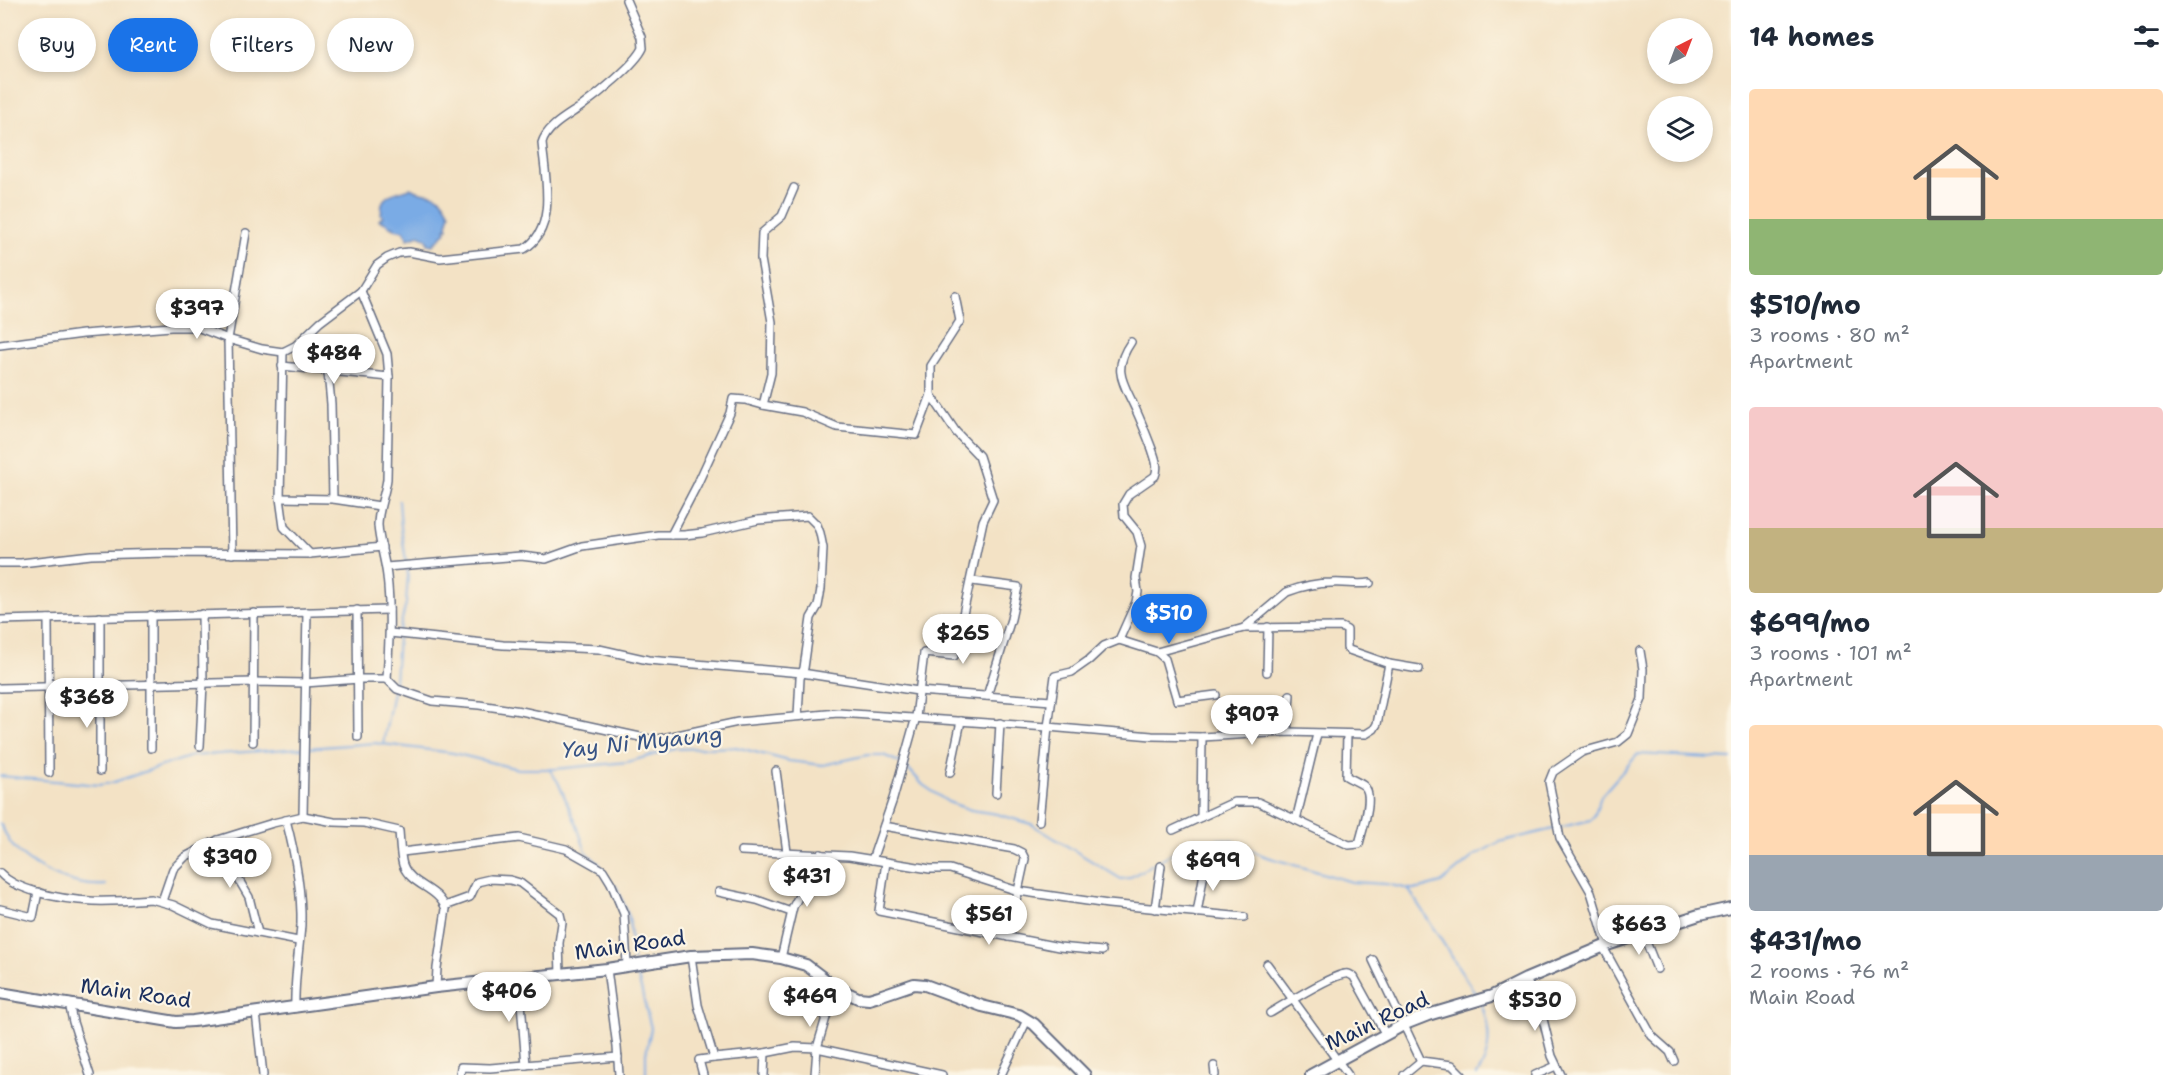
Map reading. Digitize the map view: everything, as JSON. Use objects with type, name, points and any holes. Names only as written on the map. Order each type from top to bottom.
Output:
[{"type":"main road","name":"Main Road","points":[[1311,1075],[1405,1024],[1492,996],[1605,946],[1699,915],[1731,908]]},
{"type":"main road","name":"Main Road","points":[[0,993],[176,1022],[210,1020],[436,987],[607,969],[627,964],[690,956],[752,954],[781,958],[806,965],[835,987],[848,994],[869,999],[914,984],[925,985],[982,1006],[1008,1011],[1027,1020],[1085,1075]]},
{"type":"street","points":[[0,345],[83,334],[197,327],[228,339],[283,352],[295,346],[320,322],[361,291],[376,265],[399,253],[409,252],[440,258],[524,249],[532,244],[539,235],[544,220],[547,196],[542,143],[544,137],[553,127],[588,102],[641,53],[642,37],[626,0]]},
{"type":"street","points":[[763,405],[771,373],[772,322],[761,259],[762,233],[782,216],[794,188]]},
{"type":"street","points":[[232,554],[228,339],[246,233]]},
{"type":"street","points":[[361,291],[383,341],[387,354],[389,377],[387,479],[378,525],[386,567],[389,610],[387,679]]},
{"type":"street","points":[[671,535],[721,433],[733,399],[801,412],[837,427],[916,435],[931,395],[931,366],[960,321],[955,296]]},
{"type":"street","points":[[1119,640],[1136,602],[1138,592],[1136,578],[1141,546],[1137,532],[1124,516],[1123,504],[1128,494],[1151,479],[1157,472],[1153,453],[1121,379],[1121,360],[1131,342]]},
{"type":"street","points":[[283,352],[280,498],[284,527],[310,554]]},
{"type":"street","points":[[282,366],[389,377]]},
{"type":"street","points":[[328,372],[333,499]]},
{"type":"street","points":[[872,860],[903,767],[916,717],[924,653],[954,656],[972,581],[983,521],[993,500],[979,456],[956,432],[931,395]]},
{"type":"street","points":[[280,498],[333,499],[380,507]]},
{"type":"street","points":[[386,567],[521,556],[546,559],[582,546],[658,535],[702,533],[758,520],[808,516],[820,533],[823,548],[821,589],[818,606],[811,618],[798,716]]},
{"type":"street","points":[[0,563],[21,563],[91,555],[310,554],[382,547]]},
{"type":"street","points":[[972,581],[1018,587],[1011,619],[987,696]]},
{"type":"street","points":[[1244,628],[1287,592],[1330,583],[1357,585],[1370,583]]},
{"type":"street","points":[[357,610],[358,737]]},
{"type":"street","points":[[0,620],[389,610]]},
{"type":"street","points":[[303,816],[307,612]]},
{"type":"street","points":[[253,742],[254,613]]},
{"type":"street","points":[[200,746],[203,683],[202,614]]},
{"type":"street","points":[[151,615],[151,748]]},
{"type":"street","points":[[100,617],[100,771]]},
{"type":"street","points":[[48,619],[49,773]]},
{"type":"street","points":[[1267,672],[1268,627]]},
{"type":"street","points":[[1157,652],[1244,628],[1344,628],[1347,630],[1349,650],[1389,664],[1419,669]]},
{"type":"street","points":[[390,633],[503,645],[600,649],[648,660],[802,673],[918,691],[1051,701]]},
{"type":"street","points":[[1039,821],[1055,676],[1072,672],[1104,646],[1119,640],[1157,652],[1167,664],[1177,700],[1216,695]]},
{"type":"street","points":[[1640,651],[1643,669],[1642,699],[1628,734],[1618,742],[1582,752],[1553,772],[1549,782],[1560,838],[1591,892],[1605,946],[1652,1036],[1670,1052],[1674,1061]]},
{"type":"street","points":[[0,688],[254,682],[305,683],[387,679],[397,689],[432,701],[521,711],[654,740],[738,723],[838,713],[1000,723],[1152,736],[1202,737],[1287,732],[1366,734],[1377,724],[1389,664]]},
{"type":"street","points":[[1287,732],[1290,695]]},
{"type":"street","points":[[950,773],[961,721]]},
{"type":"street","points":[[996,793],[1000,723]]},
{"type":"street","points":[[1296,820],[1317,734]]},
{"type":"street","points":[[1173,830],[1234,802],[1258,802],[1349,845],[1359,844],[1369,800],[1363,785],[1347,776],[1347,734]]},
{"type":"street","points":[[1201,817],[1202,737]]},
{"type":"street","points":[[776,771],[787,852]]},
{"type":"street","points":[[162,901],[173,869],[178,862],[218,840],[303,816],[334,822],[364,823],[399,831],[403,864],[409,874],[436,893],[445,906],[436,968],[436,987]]},
{"type":"street","points":[[286,820],[297,863],[301,926],[298,941],[295,1008]]},
{"type":"street","points":[[884,826],[1014,849],[1022,853],[1025,859],[1008,937]]},
{"type":"street","points":[[402,852],[519,838],[566,849],[603,870],[611,883],[624,914],[627,964]]},
{"type":"street","points":[[218,840],[249,897],[258,933]]},
{"type":"street","points":[[741,851],[821,854],[930,869],[950,869],[1018,891],[1108,904],[1244,917]]},
{"type":"street","points":[[781,958],[791,912],[821,854]]},
{"type":"street","points":[[886,862],[879,911],[1059,947],[1102,951]]},
{"type":"street","points":[[1155,909],[1161,866]]},
{"type":"street","points":[[1197,913],[1205,867]]},
{"type":"street","points":[[0,873],[16,886],[38,892],[85,902],[151,899],[162,901],[212,924],[298,941]]},
{"type":"street","points":[[445,906],[470,897],[477,882],[490,879],[520,883],[560,914],[562,923],[559,943],[560,974]]},
{"type":"street","points":[[0,909],[33,917],[38,892]]},
{"type":"street","points":[[719,892],[748,897],[791,912]]},
{"type":"street","points":[[1643,934],[1657,969]]},
{"type":"street","points":[[690,956],[698,1005],[714,1058]]},
{"type":"street","points":[[1373,960],[1421,1061]]},
{"type":"street","points":[[1267,964],[1348,1075]]},
{"type":"street","points":[[607,969],[619,1075]]},
{"type":"street","points":[[1270,1013],[1349,974],[1354,977],[1386,1035]]},
{"type":"street","points":[[519,978],[526,1065]]},
{"type":"street","points":[[1526,979],[1542,1015],[1556,1066],[1561,1075]]},
{"type":"street","points":[[815,1075],[817,1048],[835,987]]},
{"type":"street","points":[[69,1004],[90,1075]]},
{"type":"street","points":[[255,1013],[264,1075]]},
{"type":"street","points":[[1000,1075],[1027,1020]]},
{"type":"street","points":[[703,1075],[699,1060],[765,1053],[795,1047],[817,1048],[918,1073],[942,1075]]},
{"type":"street","points":[[764,1075],[765,1053]]},
{"type":"street","points":[[460,1075],[461,1067],[490,1072],[526,1065],[618,1057]]},
{"type":"street","points":[[1404,1075],[1421,1061],[1452,1065],[1462,1075]]},
{"type":"street","points":[[1214,1066],[1215,1075]]},
{"type":"street","points":[[1535,1075],[1556,1066]]},
{"type":"water","points":[[410,188],[437,196],[450,213],[448,228],[445,228],[446,232],[433,245],[428,244],[427,239],[419,235],[408,239],[404,231],[390,227],[379,220],[383,216],[381,214],[382,205],[386,197]]},
{"type":"waterway","points":[[399,501],[408,575],[406,604],[399,631]]},
{"type":"waterway","points":[[383,744],[395,681],[398,637]]},
{"type":"waterway","name":"Yay Ni Myaung","points":[[307,748],[375,743],[453,753],[518,769],[555,769],[627,762],[675,749],[736,747],[789,761],[823,765],[868,755],[883,755],[901,763]]},
{"type":"waterway","name":"Yay Ni Myaung","points":[[0,776],[99,785],[192,756],[302,748]]},
{"type":"waterway","name":"Yay Ni Myaung","points":[[906,766],[923,785],[948,802],[971,810],[997,814],[1031,824],[1121,879],[1129,878],[1174,852],[1218,839],[1232,841],[1264,856],[1352,882],[1419,889],[1441,883],[1474,856],[1499,842],[1591,820],[1601,796],[1638,754],[1731,759]]},
{"type":"waterway","points":[[549,769],[558,782],[586,852],[600,865]]},
{"type":"waterway","points":[[0,824],[20,854],[42,869],[68,880],[106,885]]},
{"type":"waterway","points":[[616,886],[629,917],[633,961]]},
{"type":"waterway","points":[[1409,890],[1477,996]]},
{"type":"waterway","points":[[636,969],[651,1028],[646,1054],[646,1075]]},
{"type":"waterway","points":[[1477,1075],[1485,1058],[1488,1040],[1487,1022],[1481,1004]]}]
